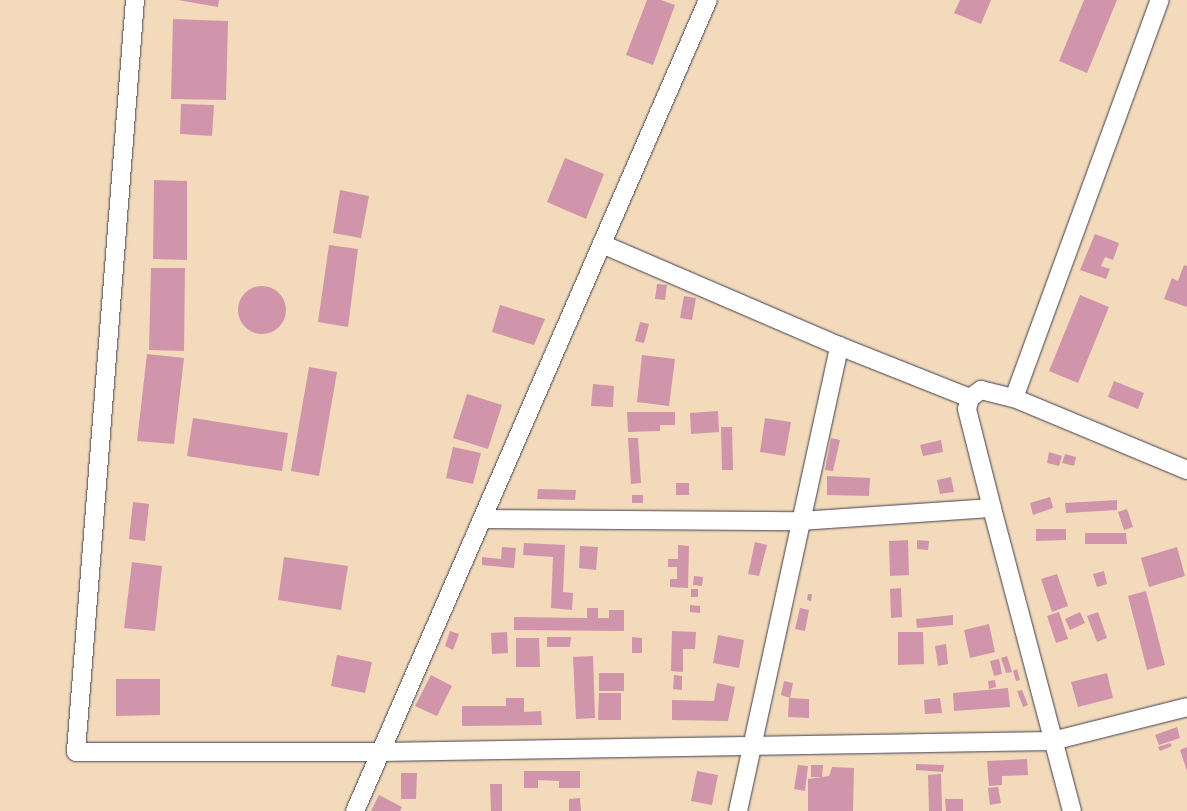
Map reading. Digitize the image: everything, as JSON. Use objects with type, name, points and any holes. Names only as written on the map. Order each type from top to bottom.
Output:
[{"type":"street","points":[[135,0],[76,752],[380,752],[1052,741],[1187,707]]},
{"type":"street","points":[[355,811],[708,0]]},
{"type":"street","points":[[1014,398],[1160,0]]},
{"type":"street","points":[[602,244],[838,346],[970,398]]},
{"type":"street","points":[[738,811],[838,346]]},
{"type":"street","points":[[1072,811],[1052,741],[967,409],[970,398],[981,390],[1014,398],[1187,470]]},
{"type":"street","points":[[482,518],[800,521],[992,508]]},
{"type":"building","points":[[178,0],[219,0],[218,7]]},
{"type":"building","points":[[647,0],[661,0],[675,5],[653,65],[626,55]]},
{"type":"building","points":[[960,0],[991,0],[981,24],[954,13]]},
{"type":"building","points":[[1084,0],[1117,0],[1087,73],[1059,61]]},
{"type":"building","points":[[173,19],[228,21],[226,100],[171,99]]},
{"type":"building","points":[[181,104],[214,105],[212,136],[180,134]]},
{"type":"building","points":[[565,158],[604,174],[586,219],[547,202]]},
{"type":"building","points":[[154,180],[187,181],[187,260],[153,259]]},
{"type":"building","points":[[340,190],[369,196],[361,238],[333,233]]},
{"type":"building","points":[[1095,234],[1119,243],[1113,260],[1105,257],[1101,266],[1110,269],[1106,279],[1080,270]]},
{"type":"building","points":[[329,245],[358,249],[348,327],[318,322]]},
{"type":"building","points":[[1184,265],[1187,266],[1187,307],[1164,299],[1172,278],[1178,281]]},
{"type":"building","points":[[151,268],[185,268],[184,351],[149,350]]},
{"type":"building","points":[[657,284],[667,285],[665,300],[655,299]]},
{"type":"building","points":[[257,286],[267,286],[279,293],[286,305],[286,315],[279,327],[267,334],[257,334],[249,330],[242,323],[238,315],[238,305],[242,297],[249,290]]},
{"type":"building","points":[[1080,295],[1109,307],[1078,383],[1049,371]]},
{"type":"building","points":[[684,296],[696,298],[692,320],[680,318]]},
{"type":"building","points":[[500,305],[545,319],[534,345],[492,332]]},
{"type":"building","points":[[640,322],[649,324],[644,343],[635,341]]},
{"type":"building","points":[[147,354],[184,358],[174,444],[137,441]]},
{"type":"building","points":[[642,355],[675,359],[669,406],[637,402]]},
{"type":"building","points":[[309,367],[337,372],[319,476],[291,471]]},
{"type":"building","points":[[1114,381],[1144,393],[1138,409],[1108,397]]},
{"type":"building","points":[[593,384],[614,386],[613,407],[591,406]]},
{"type":"building","points":[[467,394],[502,405],[488,449],[453,438]]},
{"type":"building","points":[[718,411],[719,432],[691,434],[690,413]]},
{"type":"building","points":[[627,412],[675,412],[675,425],[660,425],[660,431],[628,432]]},
{"type":"building","points":[[193,418],[288,433],[282,471],[187,456]]},
{"type":"building","points":[[765,418],[791,422],[785,456],[760,452]]},
{"type":"building","points":[[721,427],[732,427],[733,470],[722,470]]},
{"type":"building","points":[[628,438],[638,438],[641,483],[631,484]]},
{"type":"building","points":[[831,438],[840,440],[833,471],[825,470]]},
{"type":"building","points":[[941,440],[943,452],[923,456],[920,445]]},
{"type":"building","points":[[453,447],[481,453],[473,484],[446,478]]},
{"type":"building","points":[[1049,452],[1062,456],[1059,466],[1047,463]]},
{"type":"building","points":[[1065,454],[1076,457],[1074,466],[1062,463]]},
{"type":"building","points":[[827,476],[870,478],[869,496],[827,495]]},
{"type":"building","points":[[951,477],[954,492],[940,494],[937,480]]},
{"type":"building","points":[[676,483],[689,483],[689,495],[676,495]]},
{"type":"building","points":[[538,489],[576,490],[575,500],[537,499]]},
{"type":"building","points":[[632,495],[643,495],[643,503],[632,503]]},
{"type":"building","points":[[1050,497],[1053,508],[1033,515],[1030,503]]},
{"type":"building","points":[[1117,500],[1117,510],[1066,513],[1065,503]]},
{"type":"building","points":[[133,502],[149,504],[145,541],[129,539]]},
{"type":"building","points":[[1127,509],[1133,527],[1124,530],[1118,512]]},
{"type":"building","points":[[1036,529],[1066,529],[1066,540],[1036,541]]},
{"type":"building","points":[[1085,533],[1126,533],[1127,544],[1085,544]]},
{"type":"building","points":[[908,540],[909,575],[890,576],[889,541]]},
{"type":"building","points":[[917,540],[929,541],[928,550],[917,549]]},
{"type":"building","points":[[755,542],[767,545],[759,576],[748,574]]},
{"type":"building","points":[[524,543],[565,545],[563,592],[573,593],[572,610],[551,608],[553,557],[523,555]]},
{"type":"building","points":[[678,545],[689,546],[688,588],[670,587],[670,579],[677,579],[677,567],[668,567],[668,559],[678,559]]},
{"type":"building","points":[[580,546],[598,547],[596,570],[579,568]]},
{"type":"building","points":[[502,547],[516,548],[514,568],[482,565],[482,557],[501,559]]},
{"type":"building","points":[[1177,547],[1185,576],[1149,587],[1141,558]]},
{"type":"building","points":[[284,557],[348,566],[341,610],[278,600]]},
{"type":"building","points":[[132,562],[162,566],[155,631],[124,628]]},
{"type":"building","points":[[1104,571],[1107,584],[1097,587],[1093,574]]},
{"type":"building","points":[[1057,574],[1068,606],[1052,612],[1041,579]]},
{"type":"building","points":[[694,576],[703,577],[702,586],[693,585]]},
{"type":"building","points":[[901,588],[902,617],[891,618],[890,589]]},
{"type":"building","points":[[691,589],[698,589],[698,597],[691,597]]},
{"type":"building","points":[[1146,591],[1165,665],[1147,670],[1128,596]]},
{"type":"building","points":[[808,594],[812,594],[811,601],[807,600]]},
{"type":"building","points":[[690,605],[700,606],[700,613],[690,612]]},
{"type":"building","points":[[587,608],[598,608],[598,618],[609,618],[609,610],[624,610],[624,631],[514,630],[514,617],[587,618]]},
{"type":"building","points":[[800,608],[809,610],[805,631],[795,629]]},
{"type":"building","points":[[1059,612],[1068,639],[1056,643],[1047,616]]},
{"type":"building","points":[[1080,612],[1085,623],[1070,630],[1065,619]]},
{"type":"building","points":[[1098,612],[1107,638],[1097,642],[1087,616]]},
{"type":"building","points":[[953,615],[953,625],[917,628],[916,619]]},
{"type":"building","points":[[989,624],[995,652],[970,658],[964,630]]},
{"type":"building","points":[[450,631],[459,634],[453,650],[445,646]]},
{"type":"building","points":[[672,631],[696,632],[695,649],[683,649],[683,672],[671,671]]},
{"type":"building","points":[[507,632],[508,653],[492,654],[491,633]]},
{"type":"building","points":[[898,632],[923,632],[924,664],[898,665]]},
{"type":"building","points":[[718,635],[744,640],[739,668],[713,663]]},
{"type":"building","points":[[547,637],[571,637],[570,647],[547,647]]},
{"type":"building","points":[[632,637],[642,638],[642,653],[632,653]]},
{"type":"building","points":[[516,638],[539,638],[540,667],[516,667]]},
{"type":"building","points":[[946,644],[948,664],[938,666],[935,646]]},
{"type":"building","points":[[337,655],[372,662],[365,693],[331,686]]},
{"type":"building","points":[[593,656],[595,718],[576,719],[573,657]]},
{"type":"building","points":[[1007,656],[1012,672],[1006,673],[1001,658]]},
{"type":"building","points":[[999,659],[1002,674],[994,676],[990,661]]},
{"type":"building","points":[[1017,669],[1020,680],[1016,681],[1013,671]]},
{"type":"building","points":[[599,673],[624,673],[624,691],[599,691]]},
{"type":"building","points":[[1107,673],[1113,698],[1078,707],[1071,682]]},
{"type":"building","points":[[431,675],[452,686],[437,716],[415,706]]},
{"type":"building","points":[[674,675],[682,676],[682,690],[673,689]]},
{"type":"building","points":[[116,679],[160,679],[160,715],[116,716]]},
{"type":"building","points":[[995,680],[996,687],[989,689],[988,681]]},
{"type":"building","points":[[784,681],[793,683],[790,698],[781,695]]},
{"type":"building","points":[[717,683],[735,687],[728,721],[672,720],[672,700],[714,701]]},
{"type":"building","points":[[1008,688],[1010,707],[954,711],[953,693]]},
{"type":"building","points":[[1022,690],[1028,705],[1023,707],[1017,691]]},
{"type":"building","points":[[599,693],[621,693],[621,720],[598,720]]},
{"type":"building","points":[[506,698],[524,698],[524,712],[541,711],[542,725],[462,726],[462,706],[506,706]]},
{"type":"building","points":[[789,698],[809,699],[809,718],[788,717]]},
{"type":"building","points":[[940,698],[942,713],[925,714],[924,700]]},
{"type":"building","points":[[1177,727],[1180,738],[1159,745],[1155,735]]},
{"type":"building","points":[[1170,743],[1172,746],[1160,751],[1158,747]]},
{"type":"building","points":[[1187,747],[1187,771],[1180,750]]},
{"type":"building","points":[[1027,759],[1028,775],[1002,776],[1002,785],[989,786],[987,761]]},
{"type":"building","points":[[916,764],[944,765],[943,772],[916,770]]},
{"type":"building","points":[[798,765],[808,766],[805,791],[794,789]]},
{"type":"building","points":[[811,765],[823,765],[822,777],[811,777]]},
{"type":"building","points":[[832,767],[854,768],[853,811],[808,811],[808,779],[829,776]]},
{"type":"building","points":[[524,771],[580,771],[580,788],[559,788],[559,781],[538,780],[538,788],[524,788]]},
{"type":"building","points":[[697,771],[718,775],[712,805],[691,801]]},
{"type":"building","points":[[401,773],[417,773],[416,799],[401,799]]},
{"type":"building","points":[[941,774],[942,811],[929,811],[928,775]]},
{"type":"building","points":[[490,784],[502,784],[502,811],[491,811]]},
{"type":"building","points":[[998,787],[1001,803],[990,805],[988,788]]},
{"type":"building","points":[[379,795],[402,807],[400,811],[371,811]]},
{"type":"building","points":[[580,798],[581,811],[569,811],[569,799]]},
{"type":"building","points":[[945,799],[963,799],[963,811],[946,811]]}]
